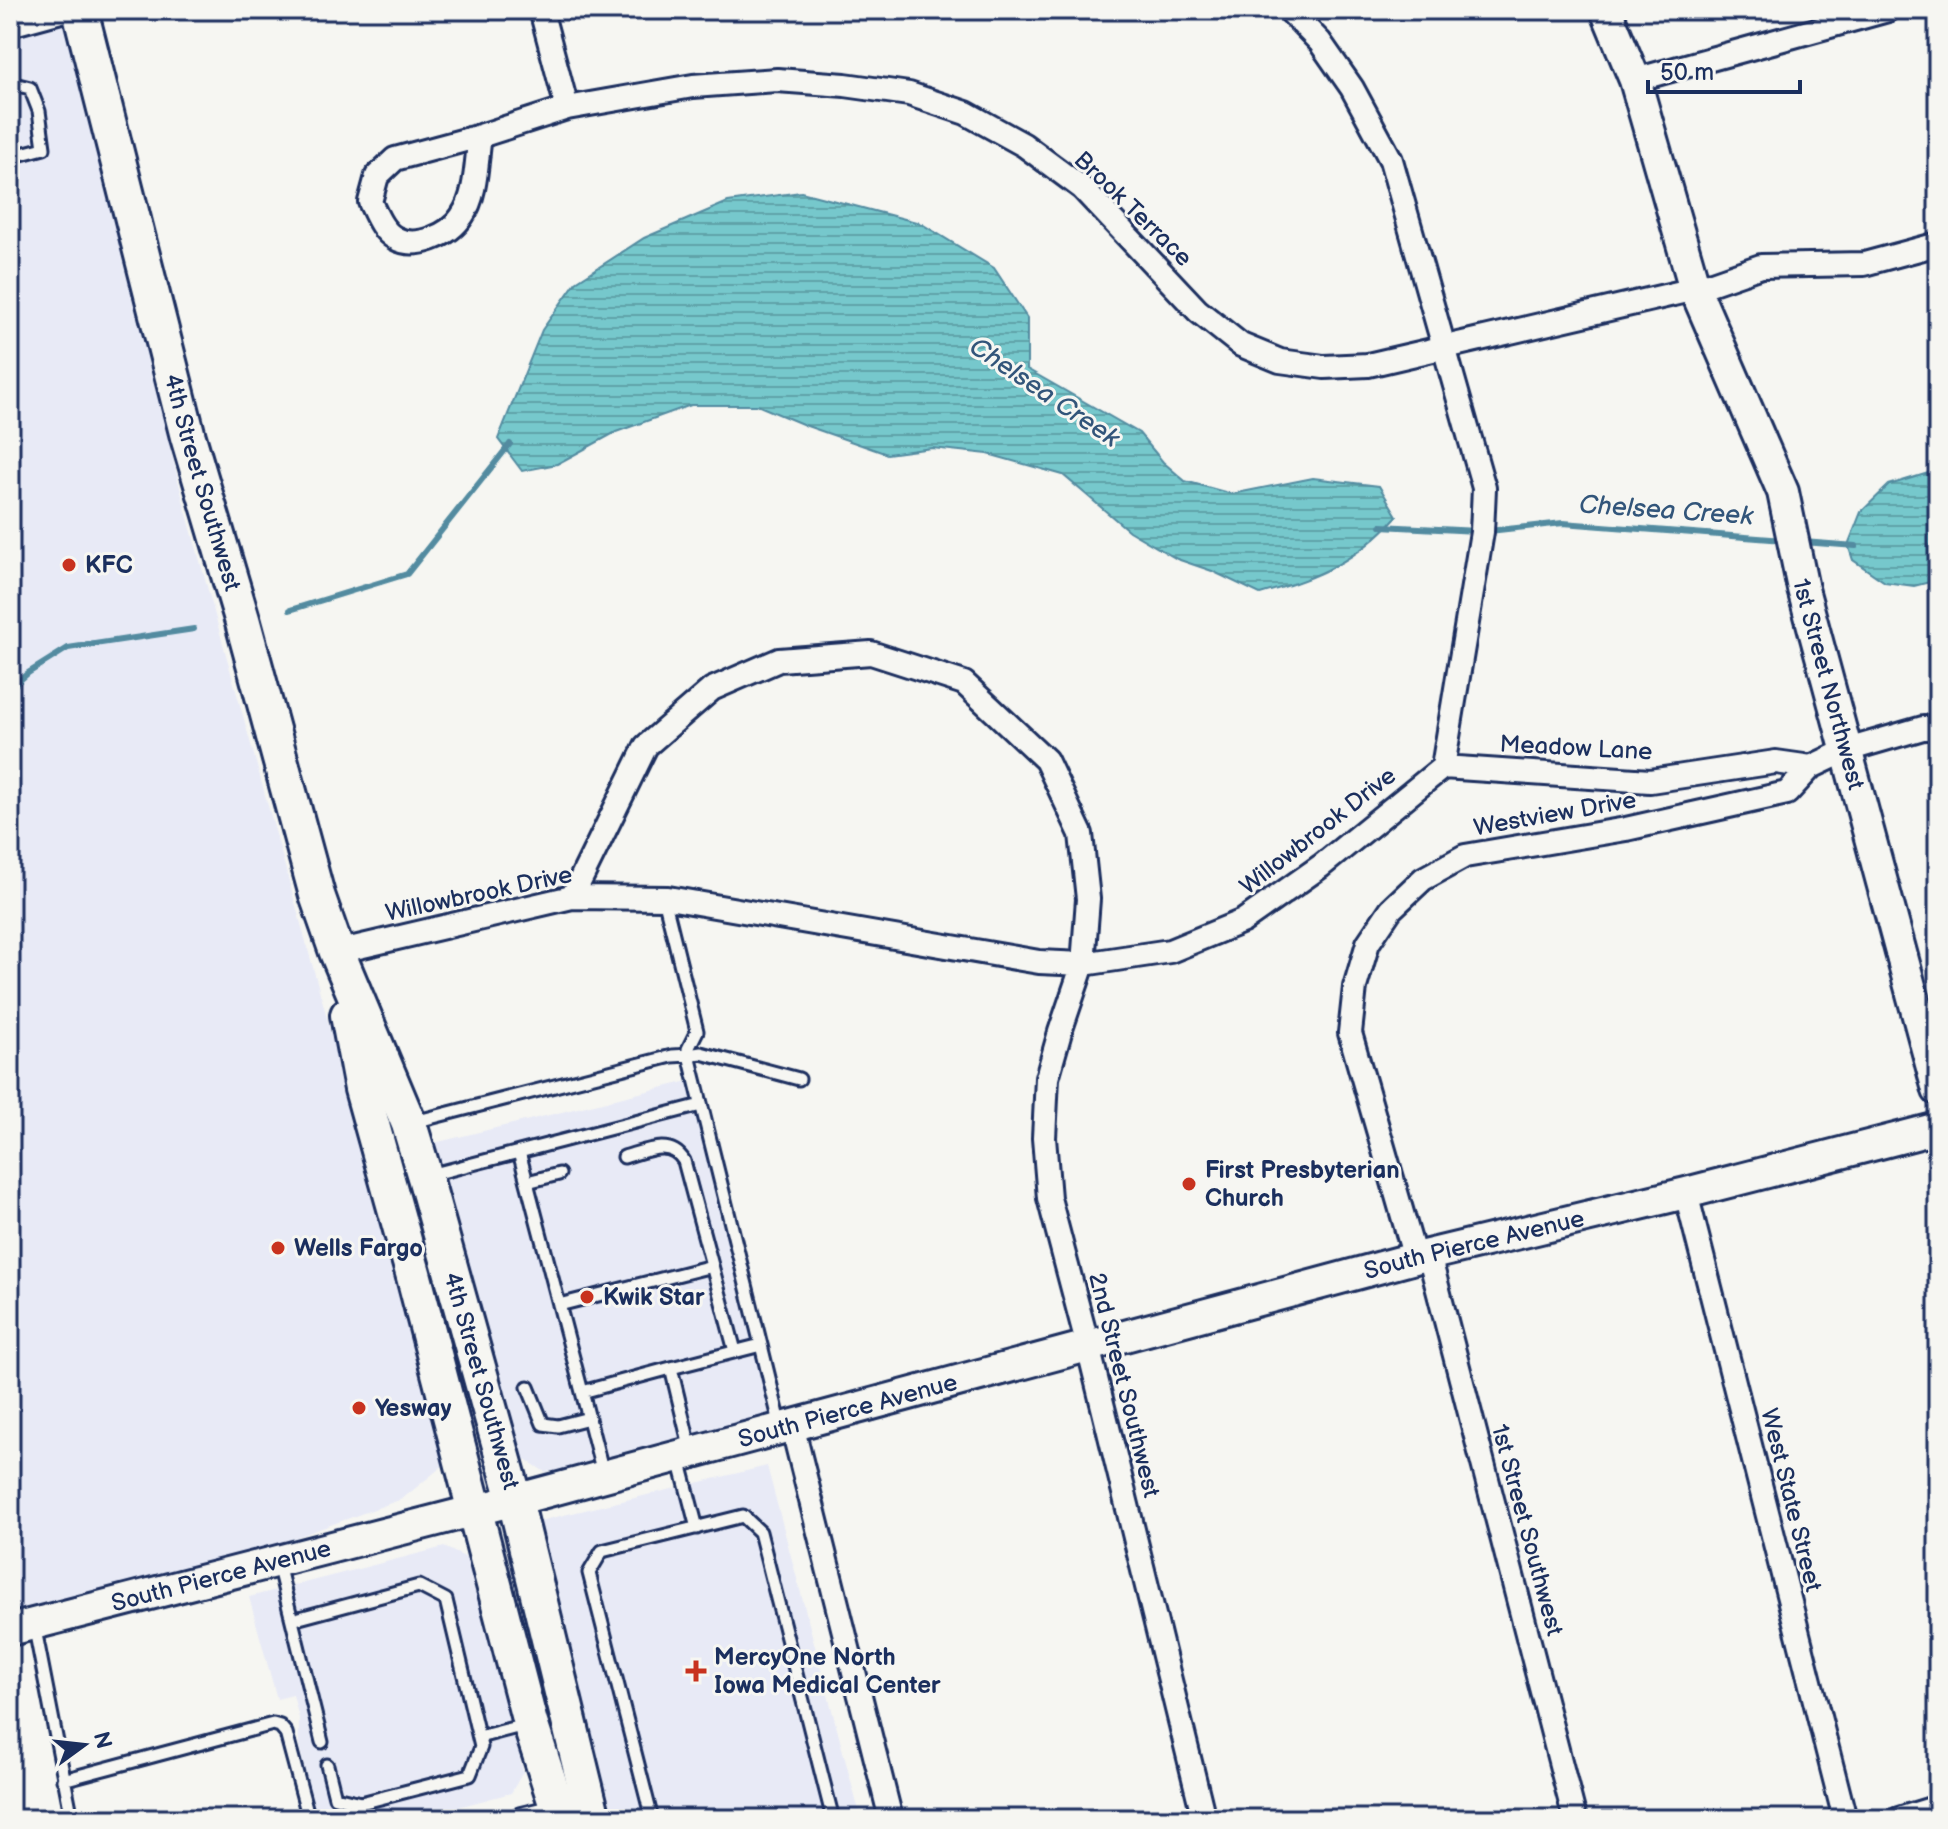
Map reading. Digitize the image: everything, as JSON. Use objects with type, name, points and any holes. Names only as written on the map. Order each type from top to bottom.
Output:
[{"type":"main road","name":"4th Street Southwest","points":[[80,10],[188,437],[242,619],[317,895],[337,952],[409,1124],[425,1177],[515,1500],[593,1819]]},
{"type":"main road","name":"1st Street Northwest","points":[[1606,10],[1635,80],[1695,289],[1783,492],[1803,589],[1938,1090]]},
{"type":"main road","name":"4th Street Southwest","points":[[337,952],[362,1089],[530,1723],[560,1814]]},
{"type":"main road","name":"South Pierce Avenue","points":[[22,1626],[475,1511],[1422,1257],[1938,1128]]},
{"type":"street","points":[[10,25],[65,10]]},
{"type":"street","points":[[541,10],[567,108]]},
{"type":"street","points":[[1289,10],[1320,42],[1352,88],[1391,160],[1484,488],[1482,532],[1443,767]]},
{"type":"street","points":[[1635,80],[1888,10]]},
{"type":"street","name":"Brook Terrace","points":[[480,136],[472,191],[463,216],[446,233],[421,241],[396,239],[382,226],[370,202],[377,176],[395,159],[567,108],[693,86],[777,80],[909,94],[966,113],[1024,145],[1082,188],[1198,311],[1241,345],[1280,361],[1324,367],[1368,365],[1695,289],[1761,266],[1864,264],[1938,244]]},
{"type":"street","name":"2nd Street Southwest","points":[[572,897],[646,746],[712,689],[779,660],[871,653],[964,683],[1046,760],[1081,834],[1088,899],[1083,964],[1047,1078],[1044,1138],[1049,1198],[1204,1819]]},
{"type":"street","points":[[1811,767],[1847,750],[1923,728],[1938,728]]},
{"type":"street","name":"Meadow Lane","points":[[1443,767],[1650,781],[1776,762],[1811,767]]},
{"type":"street","name":"Willowbrook Drive","points":[[337,952],[572,897],[664,898],[1039,962],[1083,964],[1170,951],[1243,921],[1321,866],[1443,767]]},
{"type":"street","name":"Westview Drive","points":[[1422,1257],[1350,1033],[1355,987],[1368,943],[1391,909],[1423,879],[1465,856],[1626,829],[1787,793],[1811,767]]},
{"type":"street","name":"West State Street","points":[[1686,1193],[1845,1819]]},
{"type":"street","name":"1st Street Southwest","points":[[1422,1257],[1575,1819]]},
{"type":"street","points":[[787,1426],[891,1819]]},
{"type":"street","points":[[1899,1819],[1938,1807]]},
{"type":"street","points":[[521,1819],[560,1814]]},
{"type":"lane","points":[[10,83],[30,88],[39,111],[44,148],[10,157]]},
{"type":"lane","points":[[664,898],[697,1031],[688,1049],[689,1055],[761,1345],[787,1426]]},
{"type":"lane","points":[[409,1124],[672,1056],[701,1053],[799,1079]]},
{"type":"lane","points":[[425,1177],[701,1105]]},
{"type":"lane","points":[[624,1157],[669,1147],[679,1152],[735,1351]]},
{"type":"lane","points":[[519,1152],[603,1475]]},
{"type":"lane","points":[[527,1182],[559,1174]]},
{"type":"lane","points":[[559,1305],[712,1266]]},
{"type":"lane","points":[[582,1392],[761,1345]]},
{"type":"lane","points":[[671,1368],[697,1528]]},
{"type":"lane","points":[[528,1387],[543,1424],[558,1426],[589,1418]]},
{"type":"lane","points":[[652,1819],[589,1573],[602,1551],[743,1516],[760,1532],[833,1819]]},
{"type":"lane","points":[[278,1562],[322,1742]]},
{"type":"lane","points":[[292,1620],[419,1586],[446,1600],[481,1747],[470,1775],[361,1803],[335,1797],[327,1765]]},
{"type":"lane","points":[[22,1626],[72,1819]]},
{"type":"lane","points":[[479,1737],[530,1723]]},
{"type":"lane","points":[[63,1780],[273,1724],[286,1733],[309,1819]]},
{"type":"shaded area","points":[[65,10],[183,500],[450,1460],[402,1499],[223,1564],[10,1618],[10,26]]},
{"type":"shaded area","points":[[693,1080],[783,1446],[545,1472],[514,1452],[426,1145]]},
{"type":"shaded area","name":"MercyOne North Iowa Medical Center","points":[[767,1466],[861,1819],[608,1819],[531,1523]]},
{"type":"shaded area","points":[[444,1547],[475,1562],[523,1772],[511,1793],[413,1819],[317,1819],[299,1746],[299,1718],[293,1695],[277,1699],[249,1597]]},
{"type":"water","points":[[801,192],[920,223],[994,268],[1027,318],[1027,369],[1139,433],[1163,462],[1185,481],[1232,494],[1313,478],[1379,486],[1397,516],[1367,545],[1335,566],[1260,594],[1212,571],[1177,559],[1129,531],[1063,475],[988,454],[932,448],[887,454],[757,405],[691,405],[616,432],[557,464],[522,471],[498,439],[542,330],[576,282],[644,238],[728,202]]},
{"type":"water","points":[[1938,470],[1938,580],[1914,586],[1885,582],[1853,560],[1848,545],[1861,512],[1889,485]]},
{"type":"waterway","name":"Chelsea Creek","points":[[290,610],[407,574],[510,444]]},
{"type":"waterway","name":"Chelsea Creek","points":[[1489,531],[1563,523],[1784,540]]},
{"type":"waterway","name":"Chelsea Creek","points":[[1381,526],[1477,531]]},
{"type":"waterway","name":"Chelsea Creek","points":[[1803,542],[1856,546]]},
{"type":"waterway","name":"Chelsea Creek","points":[[10,689],[28,673],[68,648],[194,629]]},
{"type":"place","name":"KFC","points":[[69,565]]},
{"type":"place","name":"First Presbyterian Church","points":[[1189,1184]]},
{"type":"place","name":"Wells Fargo","points":[[278,1248]]},
{"type":"place","name":"Kwik Star","points":[[587,1297]]},
{"type":"place","name":"Yesway","points":[[359,1408]]},
{"type":"place","name":"MercyOne North Iowa Medical Center","points":[[696,1671]]}]
